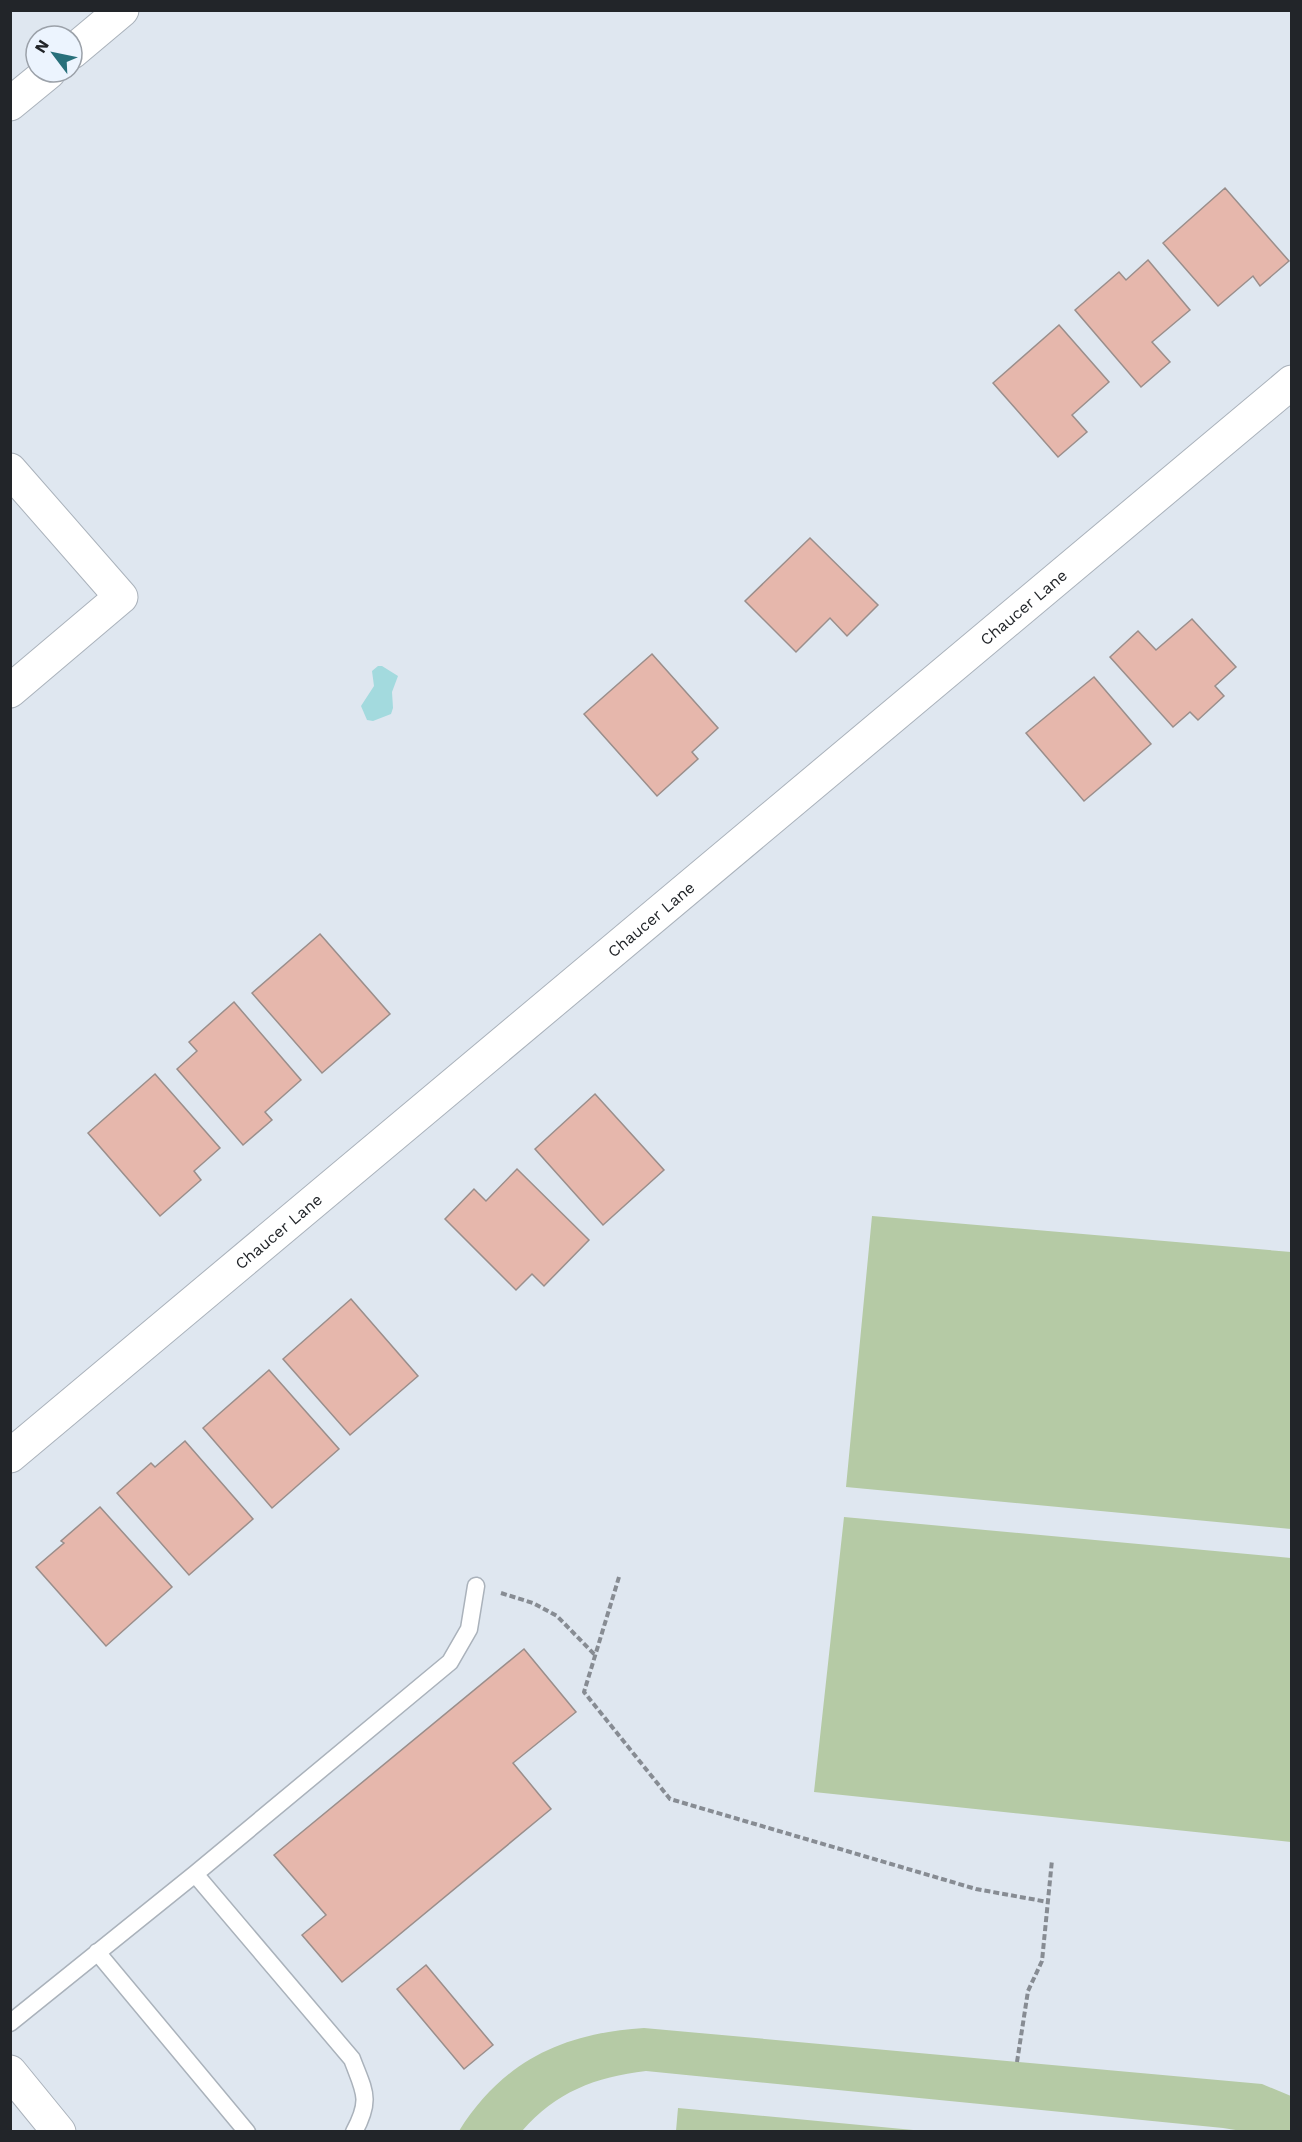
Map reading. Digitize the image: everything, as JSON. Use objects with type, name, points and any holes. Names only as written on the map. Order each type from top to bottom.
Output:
[{"type":"street","points":[[84,42],[122,10]]},
{"type":"street","points":[[10,104],[34,84]]},
{"type":"street","name":"Chaucer Lane","points":[[10,1456],[1292,382]]},
{"type":"street","points":[[10,470],[121,597],[10,691]]},
{"type":"street","points":[[10,2072],[59,2132]]},
{"type":"lane","points":[[10,2023],[195,1874],[450,1662],[469,1629],[476,1586]]},
{"type":"lane","points":[[195,1874],[352,2059],[364,2094],[364,2113],[354,2132]]},
{"type":"lane","points":[[97,1952],[247,2132]]},
{"type":"path","points":[[619,1577],[584,1692],[670,1799],[976,1889],[1048,1902]]},
{"type":"path","points":[[476,1586],[533,1603],[557,1616],[595,1656]]},
{"type":"path","points":[[1017,2061],[1029,1991],[1042,1961],[1052,1860]]},
{"type":"green space","points":[[872,1216],[1291,1252],[1291,1529],[846,1487]]},
{"type":"green space","points":[[844,1517],[1291,1558],[1291,1842],[814,1792]]},
{"type":"green space","points":[[644,2028],[1262,2084],[1291,2096],[1291,2131],[1242,2131],[646,2071],[593,2082],[563,2096],[535,2117],[522,2131],[459,2131],[495,2086],[538,2055],[561,2044],[587,2036]]},
{"type":"green space","points":[[678,2108],[924,2131],[676,2131]]},
{"type":"water","points":[[378,666],[398,676],[392,692],[391,714],[373,721],[367,720],[361,706],[374,686],[372,671]]},
{"type":"building","points":[[1225,188],[1289,261],[1260,286],[1253,276],[1218,306],[1163,243]]},
{"type":"building","points":[[1148,260],[1190,310],[1152,342],[1170,362],[1141,387],[1075,310],[1119,272],[1126,280]]},
{"type":"building","points":[[1059,325],[1109,382],[1072,415],[1087,432],[1058,457],[993,383]]},
{"type":"building","points":[[810,538],[878,605],[847,636],[830,618],[796,652],[745,601]]},
{"type":"building","points":[[1192,619],[1236,667],[1215,686],[1224,696],[1198,720],[1190,712],[1173,727],[1110,657],[1138,631],[1156,650]]},
{"type":"building","points":[[652,654],[718,728],[692,752],[698,759],[657,796],[584,714]]},
{"type":"building","points":[[1094,677],[1151,744],[1084,801],[1026,733]]},
{"type":"building","points":[[320,934],[390,1014],[322,1073],[252,993]]},
{"type":"building","points":[[234,1002],[301,1080],[265,1112],[272,1120],[243,1145],[177,1069],[197,1051],[189,1042]]},
{"type":"building","points":[[155,1074],[220,1148],[194,1171],[201,1180],[160,1216],[88,1133]]},
{"type":"building","points":[[595,1094],[664,1170],[603,1225],[535,1149]]},
{"type":"building","points":[[517,1169],[589,1240],[544,1286],[532,1274],[516,1290],[445,1219],[474,1189],[486,1201]]},
{"type":"building","points":[[351,1299],[418,1376],[350,1435],[283,1359]]},
{"type":"building","points":[[269,1370],[339,1449],[272,1508],[203,1428]]},
{"type":"building","points":[[185,1441],[253,1519],[189,1575],[117,1493],[151,1463],[155,1467]]},
{"type":"building","points":[[100,1507],[172,1587],[106,1646],[36,1567],[64,1543],[61,1541]]},
{"type":"building","points":[[524,1649],[576,1712],[513,1763],[551,1809],[342,1982],[302,1935],[326,1915],[274,1855]]},
{"type":"building","points":[[426,1965],[493,2045],[464,2069],[397,1989]]}]
